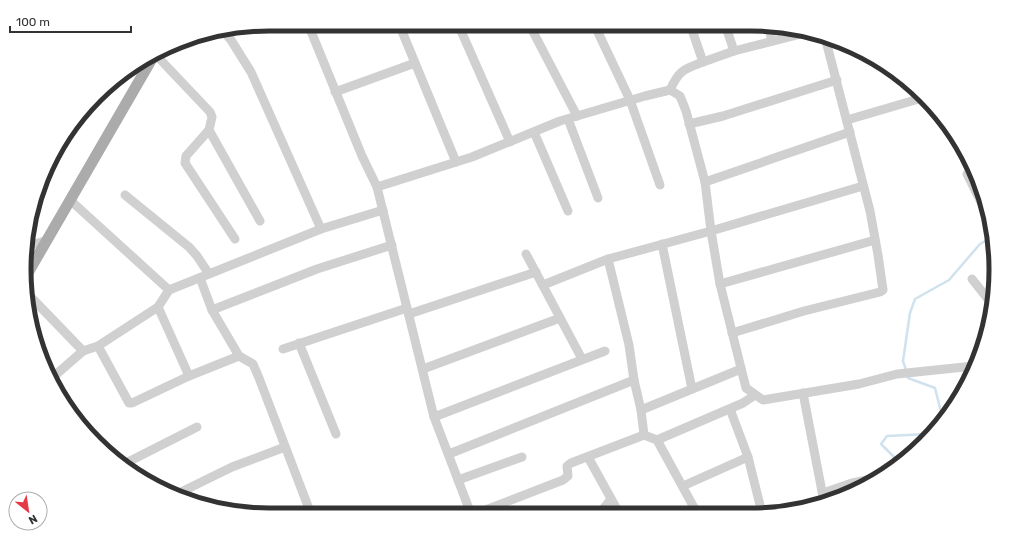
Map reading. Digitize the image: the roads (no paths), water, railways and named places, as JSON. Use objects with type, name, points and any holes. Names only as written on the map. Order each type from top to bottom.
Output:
[{"type":"main road","points":[[31,268],[149,63]]},
{"type":"street","points":[[311,31],[362,156],[377,187],[434,417],[469,508]]},
{"type":"street","points":[[401,31],[456,162]]},
{"type":"street","points":[[461,31],[510,142]]},
{"type":"street","points":[[532,31],[572,118],[598,198]]},
{"type":"street","points":[[597,31],[630,100],[660,185]]},
{"type":"street","points":[[692,31],[703,62]]},
{"type":"street","points":[[727,31],[734,51]]},
{"type":"street","points":[[770,32],[772,41]]},
{"type":"street","points":[[227,35],[251,72],[321,229]]},
{"type":"street","points":[[670,90],[680,72],[734,51],[795,36]]},
{"type":"street","points":[[732,333],[804,311],[883,290],[875,240],[863,186],[827,44]]},
{"type":"street","points":[[159,58],[210,112],[212,117],[209,130],[186,156],[185,163],[235,239]]},
{"type":"street","points":[[335,92],[415,64]]},
{"type":"street","points":[[689,124],[723,116],[836,80]]},
{"type":"street","points":[[377,187],[472,157],[572,118],[630,100],[670,90],[680,96],[705,182],[720,284],[746,388],[763,400],[859,384],[897,374],[968,367]]},
{"type":"street","points":[[847,120],[917,99]]},
{"type":"street","points":[[209,130],[260,221]]},
{"type":"street","points":[[534,132],[568,210]]},
{"type":"street","points":[[705,182],[850,132]]},
{"type":"street","points":[[967,174],[975,190]]},
{"type":"street","points":[[543,285],[608,259],[711,231],[863,186]]},
{"type":"street","points":[[125,195],[189,247],[209,274]]},
{"type":"street","points":[[70,200],[169,290]]},
{"type":"street","points":[[56,375],[83,351],[98,346],[158,307],[169,290],[321,229],[383,210]]},
{"type":"street","points":[[33,245],[48,240]]},
{"type":"street","points":[[720,284],[875,240]]},
{"type":"street","points":[[662,244],[692,389]]},
{"type":"street","points":[[212,310],[317,268],[392,246]]},
{"type":"street","points":[[526,254],[582,359]]},
{"type":"street","points":[[608,259],[629,345],[634,380],[642,410],[644,435]]},
{"type":"street","points":[[283,349],[536,272]]},
{"type":"street","points":[[200,278],[212,310],[238,356],[252,364],[259,378],[309,508]]},
{"type":"street","points":[[972,279],[987,298]]},
{"type":"street","points":[[33,299],[83,351]]},
{"type":"street","points":[[158,307],[189,376]]},
{"type":"street","points":[[423,369],[560,318]]},
{"type":"street","points":[[299,344],[336,434]]},
{"type":"street","points":[[98,346],[129,402],[132,403],[189,376],[238,356]]},
{"type":"street","points":[[434,417],[605,351]]},
{"type":"street","points":[[642,410],[741,369]]},
{"type":"street","points":[[448,454],[634,380]]},
{"type":"street","points":[[804,393],[824,496]]},
{"type":"street","points":[[657,440],[730,409],[755,395]]},
{"type":"street","points":[[730,409],[748,457],[761,507]]},
{"type":"street","points":[[128,462],[197,427]]},
{"type":"street","points":[[491,508],[564,480],[568,476],[568,464],[644,435],[657,440],[694,508]]},
{"type":"street","points":[[182,491],[232,467],[285,447]]},
{"type":"street","points":[[458,480],[522,457]]},
{"type":"street","points":[[588,457],[616,508]]},
{"type":"street","points":[[683,486],[748,457]]},
{"type":"street","points":[[830,494],[852,483],[859,482]]},
{"type":"street","points":[[604,508],[611,499]]},
{"type":"waterway","points":[[906,370],[903,361],[910,313],[915,299],[949,280],[980,244],[987,240]]},
{"type":"waterway","points":[[907,375],[908,378],[935,388],[941,412],[937,418]]},
{"type":"waterway","points":[[896,459],[881,444],[887,436],[923,434]]}]
